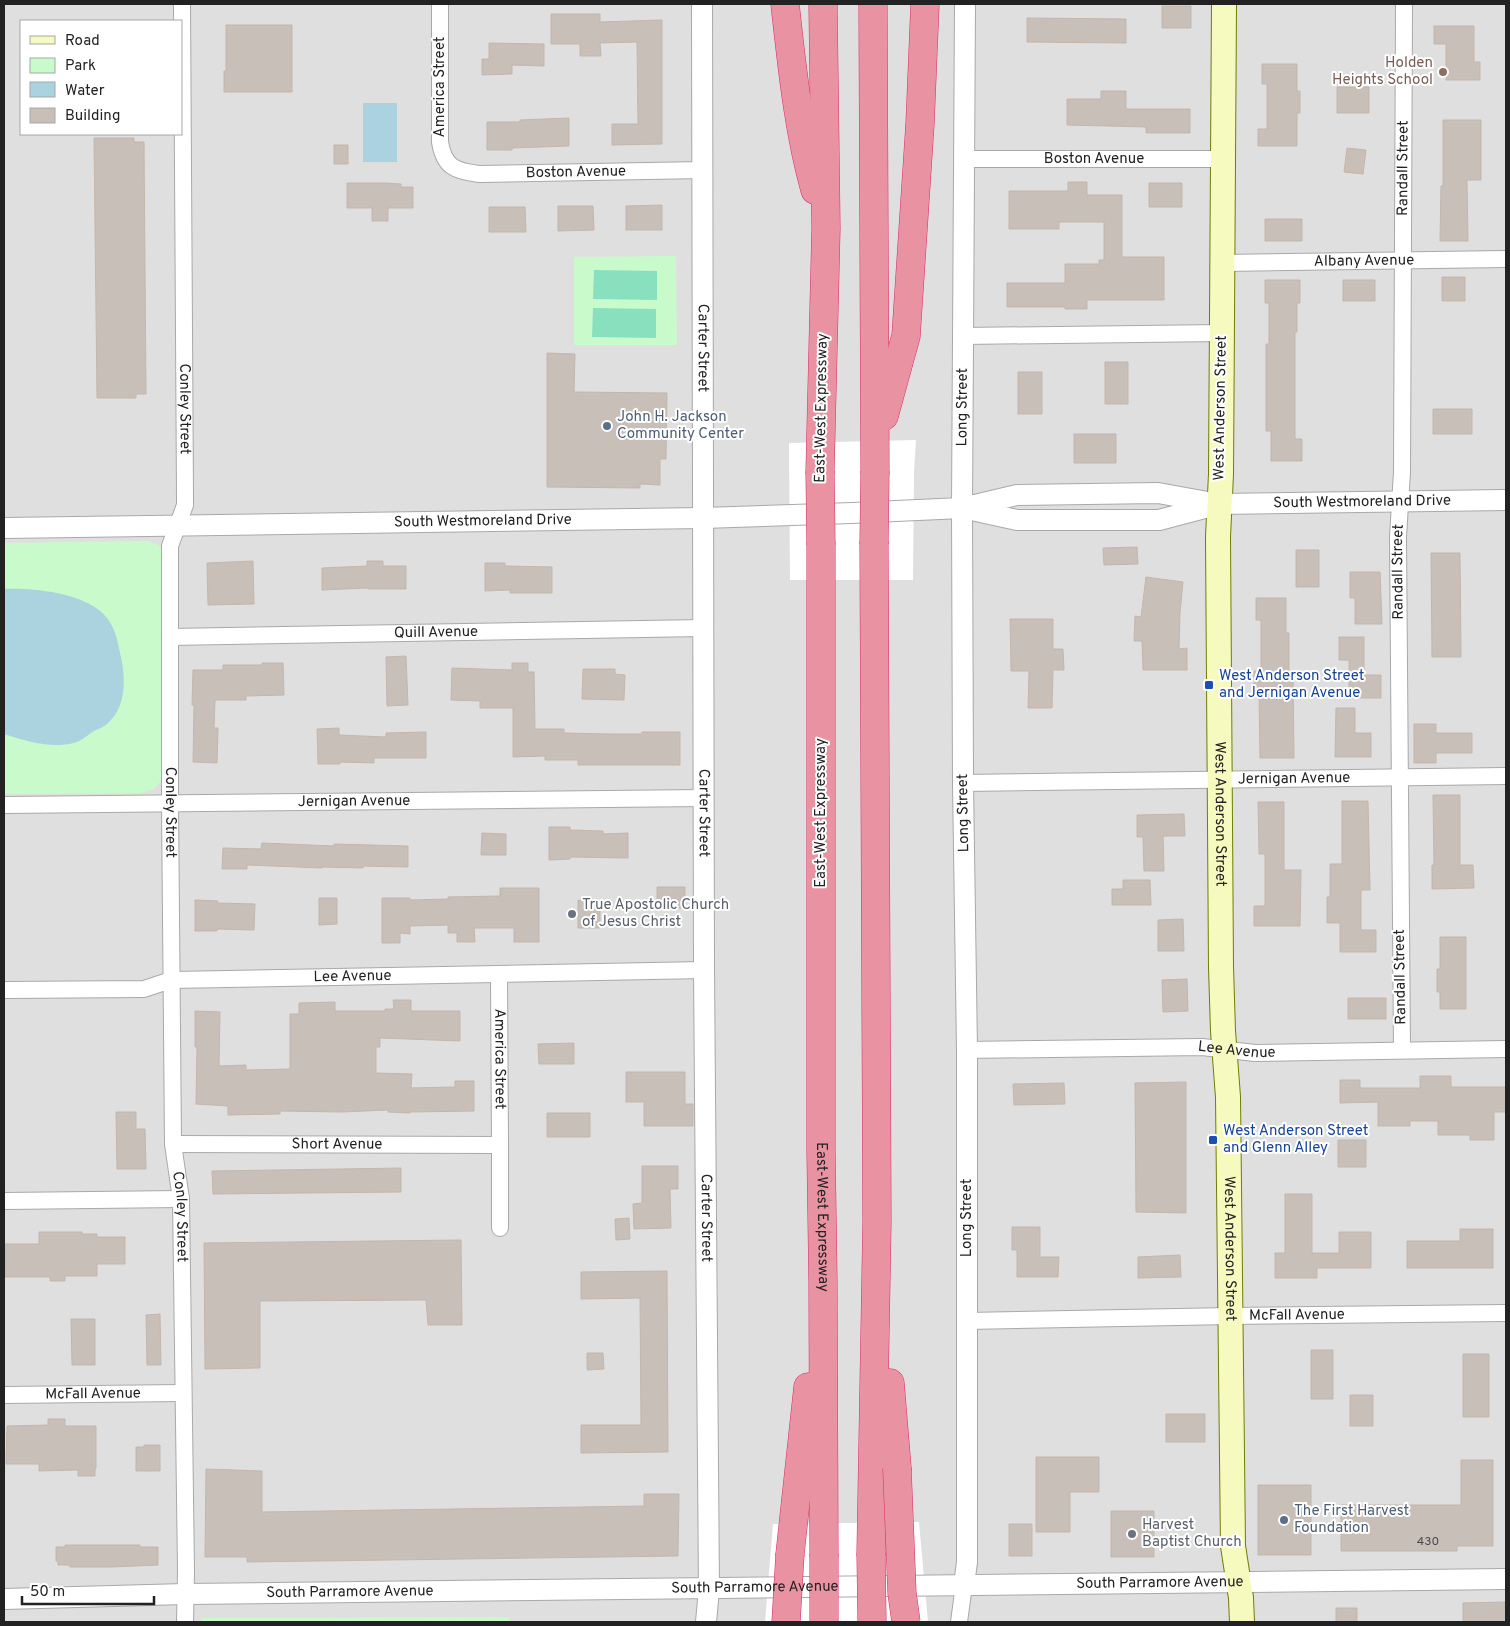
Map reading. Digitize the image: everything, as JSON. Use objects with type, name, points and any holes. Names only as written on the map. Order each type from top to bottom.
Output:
[{"type":"highway","points":[[785,4],[805,155],[826,228]]},
{"type":"highway","name":"East-West Expressway","points":[[823,4],[826,228],[820,471],[824,1622]]},
{"type":"highway","points":[[872,1622],[877,1222],[873,4]]},
{"type":"highway","points":[[875,461],[906,336],[920,124],[925,4]]},
{"type":"highway","points":[[877,1222],[897,1468],[902,1593],[906,1622]]},
{"type":"highway","points":[[786,1622],[790,1554],[807,1394],[823,1282]]},
{"type":"main road","name":"West Anderson Street","points":[[1224,4],[1221,474],[1218,547],[1222,976],[1224,1050],[1228,1097],[1233,1546],[1241,1598],[1242,1622]]},
{"type":"street","name":"Conley Street","points":[[182,4],[185,505],[170,546],[170,804],[173,1144],[181,1199],[185,1622]]},
{"type":"street","name":"America Street","points":[[440,4],[440,142],[442,155],[451,166]]},
{"type":"street","name":"Carter Street","points":[[702,4],[702,628],[709,1588],[706,1622]]},
{"type":"street","name":"Long Street","points":[[960,1622],[967,1562],[967,1050],[963,783],[962,508],[965,4]]},
{"type":"street","name":"Randall Street","points":[[1402,1050],[1398,536],[1402,472],[1404,4]]},
{"type":"street","name":"Boston Avenue","points":[[964,159],[1223,158]]},
{"type":"street","name":"Boston Avenue","points":[[451,166],[464,172],[479,174],[703,170]]},
{"type":"street","name":"Albany Avenue","points":[[1223,263],[1506,259]]},
{"type":"street","points":[[962,336],[1222,333]]},
{"type":"street","name":"South Westmoreland Drive","points":[[4,528],[703,518],[852,514],[962,508],[1017,520],[1159,520],[1219,504],[1506,500]]},
{"type":"street","name":"Quill Avenue","points":[[170,637],[702,628]]},
{"type":"street","name":"Jernigan Avenue","points":[[963,783],[1506,776]]},
{"type":"street","name":"Jernigan Avenue","points":[[4,805],[704,798]]},
{"type":"street","name":"Lee Avenue","points":[[4,990],[144,989],[171,980],[704,970]]},
{"type":"street","name":"America Street","points":[[499,974],[500,1228]]},
{"type":"street","name":"Lee Avenue","points":[[967,1050],[1202,1047],[1246,1053],[1506,1049]]},
{"type":"street","name":"Short Avenue","points":[[173,1144],[500,1145]]},
{"type":"street","points":[[4,1202],[181,1199]]},
{"type":"street","name":"McFall Avenue","points":[[967,1320],[1506,1313]]},
{"type":"street","name":"McFall Avenue","points":[[4,1395],[182,1393]]},
{"type":"street","name":"South Parramore Avenue","points":[[4,1599],[185,1594],[1506,1579]]},
{"type":"shaded area","points":[[4,4],[1506,4],[1506,1622],[4,1622]]},
{"type":"green space","points":[[676,256],[677,345],[574,345],[574,257]]},
{"type":"green space","points":[[594,270],[657,271],[657,300],[593,299]]},
{"type":"green space","points":[[593,308],[656,309],[656,338],[592,337]]},
{"type":"green space","points":[[148,541],[161,547],[163,558],[163,776],[161,780],[155,788],[141,793],[4,794],[4,543]]},
{"type":"green space","points":[[509,1617],[509,1622],[202,1622],[202,1618]]},
{"type":"water","points":[[363,103],[397,103],[397,162],[363,162]]},
{"type":"water","points":[[4,589],[40,590],[66,595],[89,604],[108,619],[114,629],[122,662],[124,681],[118,709],[114,717],[106,725],[79,741],[65,745],[47,745],[4,734]]},
{"type":"pier","points":[[916,440],[913,580],[790,580],[789,443]]},
{"type":"pier","points":[[919,1522],[928,1622],[765,1622],[773,1524]]},
{"type":"building","points":[[1162,6],[1191,6],[1191,28],[1162,28]]},
{"type":"building","points":[[551,14],[600,14],[600,22],[662,20],[662,144],[612,145],[612,124],[638,124],[637,42],[600,43],[601,56],[580,56],[580,44],[551,44]]},
{"type":"building","points":[[1027,18],[1126,19],[1126,43],[1027,42]]},
{"type":"building","points":[[226,25],[292,25],[292,92],[224,92]]},
{"type":"building","points":[[1434,26],[1474,26],[1474,62],[1480,62],[1480,80],[1446,80],[1446,44],[1434,44]]},
{"type":"building","points":[[489,43],[544,44],[544,66],[512,65],[512,74],[482,75],[482,59],[489,59]]},
{"type":"building","points":[[1262,64],[1297,64],[1297,91],[1300,91],[1300,113],[1297,113],[1297,146],[1258,146],[1258,129],[1267,129],[1267,84],[1262,84]]},
{"type":"building","points":[[1337,87],[1369,87],[1369,113],[1337,113]]},
{"type":"building","points":[[1101,91],[1126,91],[1126,109],[1190,109],[1190,133],[1146,133],[1146,127],[1067,125],[1067,99],[1101,99]]},
{"type":"building","points":[[569,118],[569,146],[487,150],[487,122],[520,122],[520,120]]},
{"type":"building","points":[[1443,120],[1481,120],[1481,180],[1467,180],[1468,241],[1440,241],[1441,186],[1443,186]]},
{"type":"building","points":[[94,138],[134,138],[134,142],[144,142],[146,394],[136,394],[136,398],[97,398]]},
{"type":"building","points":[[334,145],[348,145],[348,164],[334,164]]},
{"type":"building","points":[[1347,148],[1366,150],[1363,174],[1344,172]]},
{"type":"building","points":[[1068,182],[1087,182],[1087,195],[1122,195],[1122,257],[1164,257],[1164,300],[1087,300],[1087,309],[1007,307],[1007,283],[1065,283],[1065,264],[1099,264],[1099,260],[1104,260],[1104,222],[1059,222],[1059,229],[1009,229],[1009,191],[1068,191]]},
{"type":"building","points":[[347,183],[386,183],[401,184],[401,187],[413,187],[413,208],[388,208],[388,221],[372,221],[372,208],[347,208]]},
{"type":"building","points":[[1149,183],[1182,183],[1182,207],[1149,207]]},
{"type":"building","points":[[662,205],[662,230],[626,230],[626,206]]},
{"type":"building","points":[[558,206],[593,206],[594,230],[558,231]]},
{"type":"building","points":[[489,207],[525,207],[526,232],[489,232]]},
{"type":"building","points":[[1265,219],[1302,219],[1302,241],[1265,241]]},
{"type":"building","points":[[1442,277],[1465,277],[1465,301],[1442,301]]},
{"type":"building","points":[[1265,280],[1300,280],[1300,303],[1297,303],[1297,332],[1295,332],[1295,439],[1302,439],[1302,461],[1271,461],[1271,431],[1266,431],[1266,344],[1269,344],[1269,303],[1265,303]]},
{"type":"building","points":[[1343,280],[1375,280],[1375,301],[1343,301]]},
{"type":"building","name":"John H. Jackson Community Center","points":[[547,353],[575,354],[574,392],[667,393],[666,459],[660,459],[660,485],[640,484],[640,488],[547,487]]},
{"type":"building","points":[[1105,362],[1128,362],[1128,404],[1105,404]]},
{"type":"building","points":[[1018,372],[1042,372],[1042,414],[1018,414]]},
{"type":"building","points":[[1433,409],[1472,409],[1472,434],[1433,434]]},
{"type":"building","points":[[1074,434],[1116,434],[1116,463],[1074,463]]},
{"type":"building","points":[[1137,547],[1138,564],[1104,565],[1103,548]]},
{"type":"building","points":[[1296,550],[1319,550],[1319,587],[1296,587]]},
{"type":"building","points":[[1431,553],[1460,553],[1461,657],[1432,657]]},
{"type":"building","points":[[253,561],[254,604],[208,605],[207,563]]},
{"type":"building","points":[[367,561],[383,561],[383,566],[406,566],[406,589],[322,590],[322,568],[367,566]]},
{"type":"building","points":[[485,563],[505,563],[505,566],[552,567],[552,593],[510,593],[510,590],[485,591]]},
{"type":"building","points":[[1350,572],[1380,572],[1382,624],[1355,624],[1355,598],[1350,598]]},
{"type":"building","points":[[1146,577],[1183,582],[1179,649],[1187,648],[1187,670],[1143,670],[1142,641],[1134,641],[1135,616],[1141,617]]},
{"type":"building","points":[[1256,598],[1286,598],[1286,633],[1289,633],[1289,671],[1293,671],[1294,758],[1260,758],[1259,692],[1254,692],[1254,671],[1261,671],[1261,620],[1256,620]]},
{"type":"building","points":[[1010,619],[1053,619],[1053,649],[1063,649],[1064,670],[1053,670],[1052,708],[1028,708],[1029,671],[1011,671]]},
{"type":"building","points":[[1339,637],[1364,637],[1364,675],[1381,675],[1381,698],[1349,698],[1349,660],[1339,660]]},
{"type":"building","points":[[406,656],[408,705],[387,706],[386,657]]},
{"type":"building","points":[[262,663],[283,663],[284,695],[246,696],[246,700],[215,700],[214,728],[218,728],[217,763],[193,762],[193,670],[223,670],[223,665],[262,665]]},
{"type":"building","points":[[512,663],[528,663],[528,672],[534,672],[535,729],[564,729],[564,733],[611,734],[680,732],[680,765],[578,765],[578,760],[545,760],[545,756],[513,757],[513,708],[480,708],[480,701],[451,700],[452,668],[512,670]]},
{"type":"building","points":[[583,669],[615,669],[615,674],[625,675],[624,700],[582,699]]},
{"type":"building","points":[[1336,708],[1355,708],[1355,733],[1371,733],[1371,757],[1335,757]]},
{"type":"building","points":[[1414,724],[1436,724],[1436,733],[1472,733],[1472,753],[1436,753],[1436,763],[1414,763]]},
{"type":"building","points":[[339,728],[339,735],[386,737],[386,733],[426,732],[426,758],[374,758],[374,763],[340,762],[340,764],[318,764],[317,729]]},
{"type":"building","points":[[1433,795],[1460,795],[1460,865],[1473,865],[1474,888],[1432,889],[1432,865],[1434,865]]},
{"type":"building","points":[[1342,801],[1368,801],[1370,890],[1361,890],[1361,930],[1376,930],[1376,952],[1340,952],[1340,923],[1327,923],[1327,897],[1330,897],[1330,864],[1342,864]]},
{"type":"building","points":[[1258,802],[1284,802],[1284,870],[1301,870],[1300,926],[1254,926],[1254,906],[1265,906],[1265,854],[1259,854]]},
{"type":"building","points":[[1184,814],[1185,836],[1163,836],[1164,871],[1144,871],[1143,837],[1137,837],[1137,815]]},
{"type":"building","points":[[549,827],[570,827],[570,830],[603,831],[603,834],[628,833],[628,858],[570,857],[570,859],[549,860]]},
{"type":"building","points":[[482,833],[506,834],[506,855],[481,855]]},
{"type":"building","points":[[262,843],[334,846],[334,844],[408,846],[408,867],[363,866],[363,868],[322,868],[247,865],[247,869],[222,869],[223,848],[261,849]]},
{"type":"building","points":[[1123,880],[1150,880],[1151,905],[1112,905],[1112,889],[1123,889]]},
{"type":"building","points":[[657,887],[685,887],[685,908],[657,908]]},
{"type":"building","points":[[500,888],[539,888],[539,942],[514,942],[514,928],[474,928],[475,942],[457,942],[457,933],[448,933],[448,925],[410,926],[410,934],[400,933],[400,943],[382,943],[382,898],[410,898],[410,900],[500,896]]},
{"type":"building","points":[[319,898],[337,898],[337,924],[319,925]]},
{"type":"building","points":[[195,900],[218,901],[217,903],[255,904],[254,930],[217,929],[217,931],[195,931]]},
{"type":"building","points":[[578,900],[600,900],[600,928],[578,928]]},
{"type":"building","points":[[1183,919],[1184,951],[1158,951],[1158,920]]},
{"type":"building","points":[[1440,937],[1466,937],[1466,1009],[1440,1009],[1440,992],[1437,992],[1437,969],[1440,969]]},
{"type":"building","points":[[1187,979],[1188,1011],[1163,1012],[1162,980]]},
{"type":"building","points":[[1348,998],[1386,998],[1386,1019],[1348,1019]]},
{"type":"building","points":[[393,1000],[411,1000],[411,1011],[460,1011],[460,1041],[380,1038],[380,1047],[376,1047],[376,1073],[412,1074],[411,1088],[455,1087],[455,1081],[474,1081],[474,1111],[410,1113],[388,1112],[388,1110],[342,1112],[280,1111],[280,1114],[228,1115],[228,1106],[196,1104],[197,1047],[195,1047],[195,1011],[220,1012],[219,1066],[246,1065],[246,1070],[290,1069],[290,1014],[299,1014],[299,1003],[335,1002],[335,1011],[385,1011],[385,1009],[394,1009]]},
{"type":"building","points":[[574,1043],[574,1064],[539,1064],[538,1044]]},
{"type":"building","points":[[626,1072],[685,1072],[685,1104],[693,1104],[693,1126],[644,1126],[644,1102],[626,1102]]},
{"type":"building","points":[[1420,1076],[1451,1076],[1451,1087],[1506,1087],[1506,1112],[1494,1112],[1494,1140],[1470,1140],[1470,1135],[1438,1135],[1438,1121],[1410,1121],[1410,1126],[1378,1126],[1378,1102],[1340,1103],[1340,1080],[1360,1080],[1360,1088],[1420,1088]]},
{"type":"building","points":[[1186,1082],[1186,1213],[1136,1212],[1135,1083]]},
{"type":"building","points":[[1064,1083],[1065,1104],[1014,1105],[1013,1084]]},
{"type":"building","points":[[116,1112],[136,1112],[136,1129],[145,1129],[146,1169],[117,1169]]},
{"type":"building","points":[[547,1113],[590,1113],[590,1137],[547,1137]]},
{"type":"building","points":[[1338,1140],[1366,1140],[1366,1167],[1338,1167]]},
{"type":"building","points":[[642,1166],[678,1166],[678,1189],[670,1189],[671,1228],[634,1229],[633,1204],[642,1203]]},
{"type":"building","points":[[401,1168],[401,1192],[213,1194],[212,1171]]},
{"type":"building","points":[[1285,1194],[1312,1194],[1312,1253],[1339,1253],[1339,1232],[1371,1232],[1371,1268],[1317,1268],[1317,1278],[1275,1278],[1275,1253],[1285,1253]]},
{"type":"building","points":[[629,1218],[630,1239],[616,1240],[615,1219]]},
{"type":"building","points":[[1012,1227],[1040,1227],[1040,1257],[1059,1257],[1058,1277],[1017,1277],[1017,1250],[1012,1250]]},
{"type":"building","points":[[1460,1229],[1493,1229],[1493,1268],[1407,1268],[1407,1241],[1460,1241]]},
{"type":"building","points":[[39,1232],[82,1232],[82,1234],[97,1234],[97,1237],[125,1237],[125,1264],[97,1264],[97,1276],[65,1276],[65,1281],[50,1281],[50,1277],[5,1277],[5,1244],[39,1244]]},
{"type":"building","points":[[461,1240],[462,1325],[428,1325],[426,1300],[260,1301],[260,1368],[205,1369],[204,1243]]},
{"type":"building","points":[[1180,1255],[1181,1277],[1138,1278],[1138,1257]]},
{"type":"building","points":[[667,1271],[668,1452],[581,1453],[581,1425],[641,1425],[640,1298],[581,1299],[581,1272]]},
{"type":"building","points":[[160,1314],[161,1365],[147,1365],[146,1315]]},
{"type":"building","points":[[71,1319],[95,1319],[95,1365],[72,1365]]},
{"type":"building","points":[[1311,1350],[1333,1350],[1333,1399],[1311,1399]]},
{"type":"building","points":[[587,1353],[603,1353],[604,1369],[587,1370]]},
{"type":"building","points":[[1463,1354],[1489,1354],[1489,1417],[1463,1417]]},
{"type":"building","points":[[1350,1395],[1373,1395],[1373,1426],[1350,1426]]},
{"type":"building","points":[[1166,1414],[1205,1414],[1205,1442],[1166,1442]]},
{"type":"building","points":[[48,1419],[65,1419],[65,1426],[96,1426],[95,1476],[78,1476],[78,1470],[39,1471],[39,1464],[6,1464],[7,1426],[48,1425]]},
{"type":"building","points":[[144,1445],[160,1445],[160,1471],[136,1471],[136,1447],[144,1447]]},
{"type":"building","points":[[1036,1457],[1099,1457],[1099,1492],[1070,1492],[1070,1532],[1036,1532]]},
{"type":"building","points":[[1461,1460],[1493,1460],[1493,1546],[1457,1546],[1457,1551],[1341,1551],[1341,1505],[1461,1505]]},
{"type":"building","points":[[206,1469],[262,1471],[262,1512],[644,1506],[644,1494],[679,1494],[678,1556],[247,1562],[247,1557],[205,1557]]},
{"type":"building","name":"The First Harvest Foundation","points":[[1258,1485],[1311,1485],[1311,1555],[1258,1555]]},
{"type":"building","name":"Harvest Baptist Church","points":[[1111,1511],[1154,1511],[1154,1557],[1111,1557]]},
{"type":"building","points":[[1009,1524],[1032,1524],[1032,1556],[1009,1556]]},
{"type":"building","points":[[65,1545],[140,1545],[140,1547],[158,1547],[158,1565],[70,1567],[70,1565],[58,1565],[58,1561],[56,1561],[56,1547],[65,1547]]},
{"type":"building","points":[[1506,1602],[1506,1622],[1463,1622],[1463,1603]]},
{"type":"building","points":[[1336,1608],[1357,1608],[1357,1622],[1336,1622]]},
{"type":"place","name":"Holden Heights School","points":[[1443,72]]},
{"type":"place","name":"John H. Jackson Community Center","points":[[607,426]]},
{"type":"place","name":"West Anderson Street and Jernigan Avenue","points":[[1209,685]]},
{"type":"place","name":"True Apostolic Church of Jesus Christ","points":[[572,914]]},
{"type":"place","name":"West Anderson Street and Glenn Alley","points":[[1213,1140]]},
{"type":"place","name":"The First Harvest Foundation","points":[[1284,1520]]},
{"type":"place","name":"Harvest Baptist Church","points":[[1132,1534]]}]
